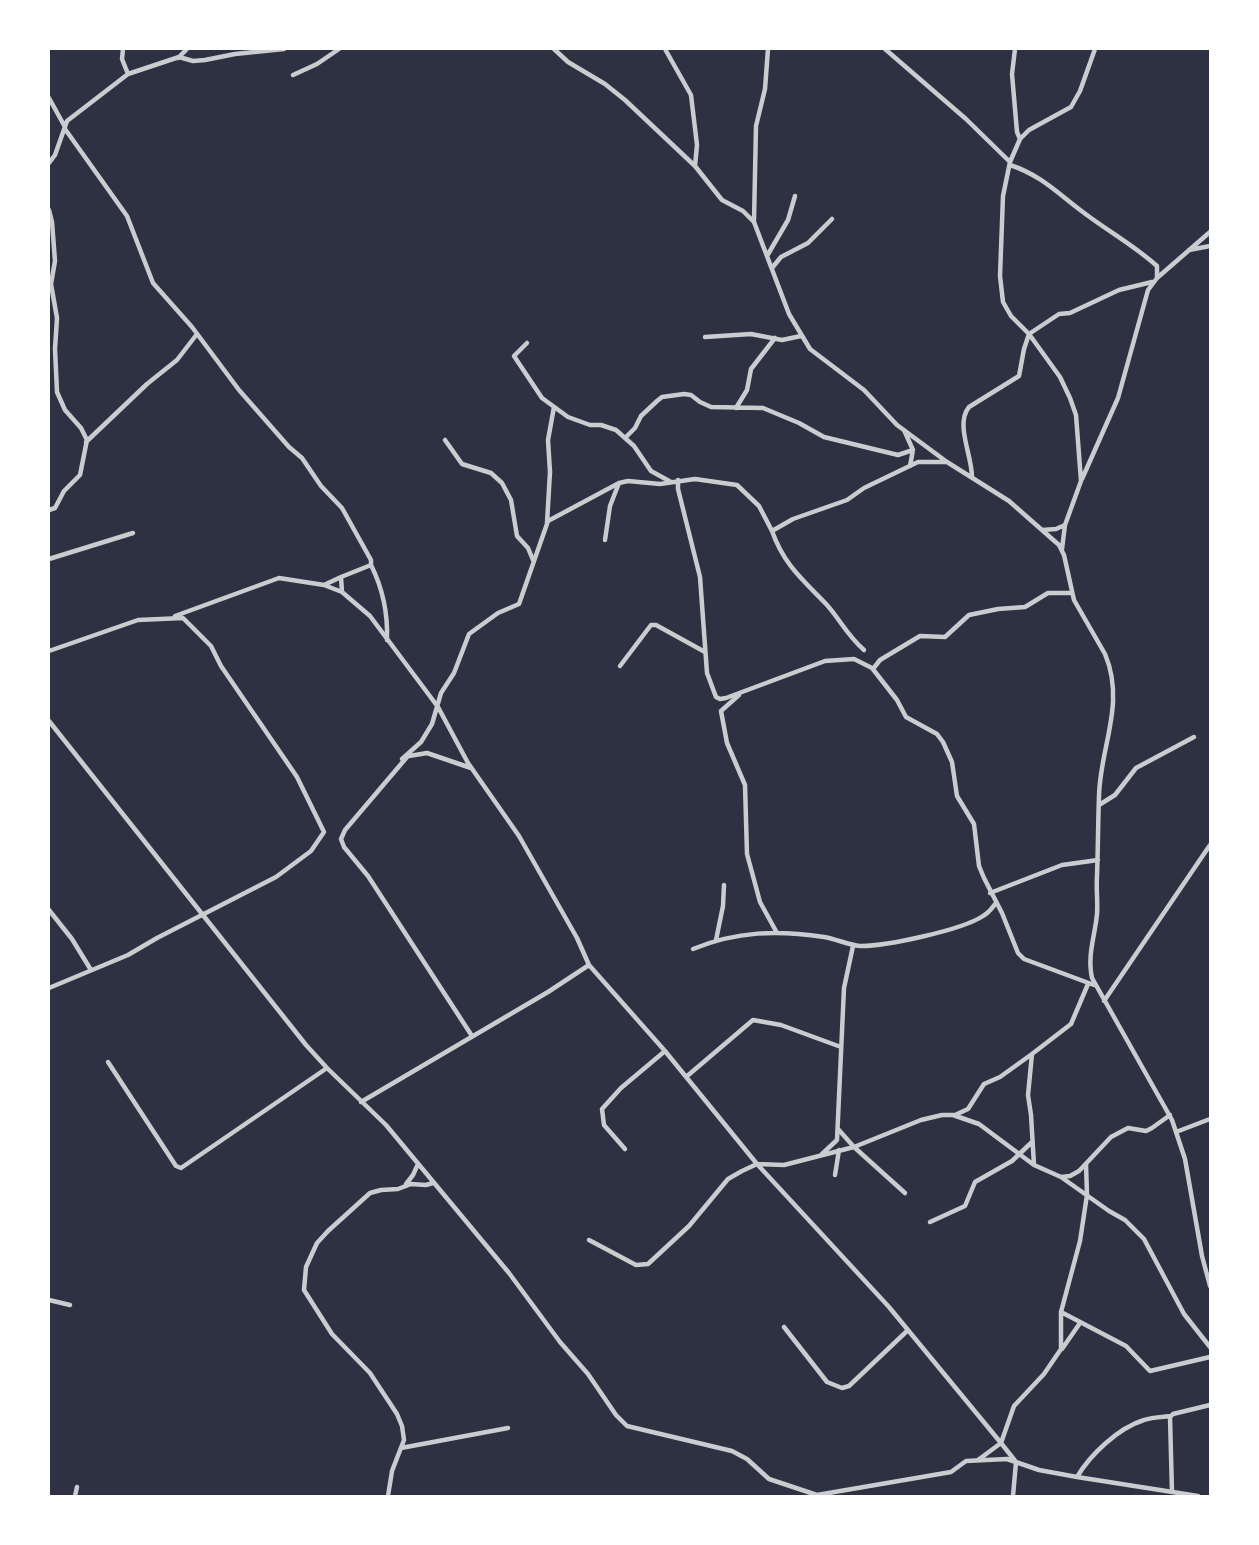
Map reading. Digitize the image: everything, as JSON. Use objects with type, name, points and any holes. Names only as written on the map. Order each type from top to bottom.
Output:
[{"type":"street","points":[[123,49],[122,59],[128,74]]},
{"type":"street","points":[[178,58],[187,49]]},
{"type":"street","points":[[49,163],[55,155],[68,120],[128,74],[178,58],[205,60],[235,54],[284,49]]},
{"type":"street","points":[[293,75],[322,61],[340,49]]},
{"type":"street","points":[[554,49],[568,62],[586,71],[618,95],[695,166],[722,200],[743,211],[754,222],[789,314],[801,336],[818,356],[864,390],[904,430],[947,462],[1010,501],[1062,549]]},
{"type":"street","points":[[665,49],[691,95],[697,145],[695,166]]},
{"type":"street","points":[[754,222],[756,126],[764,89],[768,49]]},
{"type":"street","points":[[884,49],[966,120],[1010,164],[1044,180],[1074,206],[1129,242],[1157,266],[1157,278]]},
{"type":"street","points":[[1016,49],[1012,79],[1017,132],[1020,139]]},
{"type":"street","points":[[1081,481],[1074,406],[1060,377],[1029,334],[1008,313],[1001,292],[1003,196],[1010,164],[1020,139],[1029,130],[1071,107],[1080,91],[1096,49]]},
{"type":"street","points":[[49,98],[65,128],[127,216],[153,282],[197,334],[239,390],[289,447],[302,458],[321,486],[342,508],[371,560],[371,565],[377,577],[388,617],[387,641]]},
{"type":"street","points":[[768,256],[788,220],[795,196]]},
{"type":"street","points":[[49,210],[52,222],[55,261],[51,284],[57,318],[55,349],[58,394],[65,410],[85,434],[86,442],[80,475],[64,491],[55,508],[49,510]]},
{"type":"street","points":[[772,268],[777,260],[808,244],[832,219]]},
{"type":"street","points":[[972,477],[971,457],[963,428],[964,415],[969,407],[1019,376],[1024,348],[1029,334],[1059,314],[1070,313],[1118,290],[1152,282],[1210,232]]},
{"type":"street","points":[[1189,251],[1210,246]]},
{"type":"street","points":[[1152,282],[1142,306],[1136,336],[1118,398],[1081,481],[1065,526],[1062,549],[1072,593],[1105,654],[1112,677],[1112,723],[1103,762],[1099,805],[1097,916],[1089,966],[1094,986],[1170,1115],[1185,1159],[1200,1247],[1210,1286]]},
{"type":"street","points":[[86,442],[147,384],[177,360],[197,334]]},
{"type":"street","points":[[705,338],[751,334],[782,340],[801,336]]},
{"type":"street","points":[[736,408],[747,390],[751,368],[774,338]]},
{"type":"street","points":[[527,343],[515,354],[515,359],[538,394],[568,418],[590,425],[604,426],[625,438],[640,453],[649,469],[671,482]]},
{"type":"street","points":[[625,438],[641,416],[662,397],[688,394],[711,407],[763,408],[799,423],[819,436],[898,455],[914,450]]},
{"type":"street","points":[[472,768],[427,753],[416,753],[402,759],[421,742],[432,724],[441,693],[454,673],[468,636],[498,613],[518,605],[546,523],[550,472],[548,440],[554,406]]},
{"type":"street","points":[[904,430],[914,450],[910,466]]},
{"type":"street","points":[[446,440],[462,464],[491,473],[502,483],[511,500],[517,536],[528,548],[533,560]]},
{"type":"street","points":[[772,531],[794,519],[847,500],[871,484],[895,475],[910,466],[922,462],[947,462]]},
{"type":"street","points":[[546,523],[619,483],[628,481],[645,484],[678,480],[708,480],[740,486],[759,506],[789,566],[810,591],[827,606],[848,635],[864,650]]},
{"type":"street","points":[[678,480],[678,492],[700,577],[704,604],[707,673],[716,696],[721,699],[741,693],[825,661],[854,659],[873,669],[897,700],[906,717],[937,734],[943,742],[952,762],[957,796],[974,824],[980,866],[990,893],[1021,957],[1094,986]]},
{"type":"street","points":[[605,540],[610,506],[619,483]]},
{"type":"street","points":[[1042,530],[1065,526]]},
{"type":"street","points":[[49,559],[133,534]]},
{"type":"street","points":[[324,585],[371,565]]},
{"type":"street","points":[[341,577],[342,592]]},
{"type":"street","points":[[172,617],[279,578],[324,585],[342,592],[370,616],[438,707],[472,768],[519,836],[577,938],[589,964],[665,1051],[757,1164],[857,1271],[1002,1443],[1016,1462],[1013,1496]]},
{"type":"street","points":[[873,669],[880,660],[920,636],[945,637],[969,615],[998,609],[1025,607],[1048,593],[1072,593]]},
{"type":"street","points":[[49,651],[138,620],[183,618],[213,648],[222,666],[297,777],[324,832],[311,851],[276,877],[128,955],[49,988]]},
{"type":"street","points":[[620,666],[651,625],[656,625],[705,652]]},
{"type":"street","points":[[741,693],[721,711],[727,743],[745,785],[747,854],[760,902],[777,933]]},
{"type":"street","points":[[49,721],[327,1068],[386,1125],[509,1272],[560,1342],[588,1374],[616,1416],[627,1426],[732,1451],[747,1459],[769,1478],[809,1494],[821,1495],[882,1482],[951,1472],[964,1462],[997,1459],[1078,1477],[1198,1496]]},
{"type":"street","points":[[1099,805],[1115,795],[1136,768],[1194,737]]},
{"type":"street","points":[[408,756],[345,830],[341,839],[344,846],[368,876],[472,1036]]},
{"type":"street","points":[[1104,1001],[1210,845]]},
{"type":"street","points":[[990,893],[1062,865],[1098,860]]},
{"type":"street","points":[[716,940],[723,906],[724,885]]},
{"type":"street","points":[[693,949],[734,935],[777,933],[840,940],[853,946],[902,941],[968,924],[988,913],[996,903]]},
{"type":"street","points":[[49,910],[72,938],[91,970]]},
{"type":"street","points":[[819,1155],[834,1145],[837,1140],[844,988],[853,946]]},
{"type":"street","points":[[361,1102],[548,992],[589,964]]},
{"type":"street","points":[[953,1116],[968,1109],[984,1084],[1000,1077],[1071,1024],[1088,984]]},
{"type":"street","points":[[686,1077],[752,1020],[781,1025],[841,1046]]},
{"type":"street","points":[[625,1149],[604,1125],[602,1109],[621,1088],[665,1051]]},
{"type":"street","points":[[1032,1054],[1028,1095],[1034,1165]]},
{"type":"street","points":[[108,1062],[176,1166],[181,1168],[327,1068]]},
{"type":"street","points":[[589,1240],[636,1265],[648,1264],[689,1226],[728,1179],[757,1164],[784,1165],[854,1147],[921,1120],[942,1114],[979,1124],[1017,1154],[1034,1165],[1061,1177],[1125,1220],[1144,1239],[1184,1314],[1210,1347]]},
{"type":"street","points":[[1061,1177],[1070,1176],[1086,1164],[1111,1137],[1128,1128],[1146,1130],[1152,1128],[1170,1115]]},
{"type":"street","points":[[1176,1132],[1210,1119]]},
{"type":"street","points":[[838,1130],[905,1193]]},
{"type":"street","points":[[930,1222],[965,1206],[976,1182],[1012,1161],[1017,1154],[1032,1142]]},
{"type":"street","points":[[835,1174],[839,1150]]},
{"type":"street","points":[[403,1187],[413,1175],[418,1164]]},
{"type":"street","points":[[1062,1349],[1061,1312],[1080,1241],[1087,1195],[1086,1164]]},
{"type":"street","points":[[388,1496],[392,1471],[404,1434],[397,1414],[366,1368],[332,1334],[304,1290],[306,1267],[317,1243],[342,1216],[370,1193],[410,1184],[426,1185],[433,1183]]},
{"type":"street","points":[[49,1300],[70,1305]]},
{"type":"street","points":[[1061,1312],[1080,1324],[1126,1346],[1150,1371],[1210,1357]]},
{"type":"street","points":[[977,1460],[1002,1443],[1014,1406],[1044,1374],[1080,1324]]},
{"type":"street","points":[[784,1327],[827,1382],[842,1388],[849,1386],[907,1331]]},
{"type":"street","points":[[1078,1477],[1087,1460],[1124,1431],[1146,1419],[1170,1416],[1210,1405]]},
{"type":"street","points":[[1170,1416],[1172,1492]]},
{"type":"street","points":[[401,1448],[508,1428]]},
{"type":"street","points":[[75,1496],[77,1487]]}]
